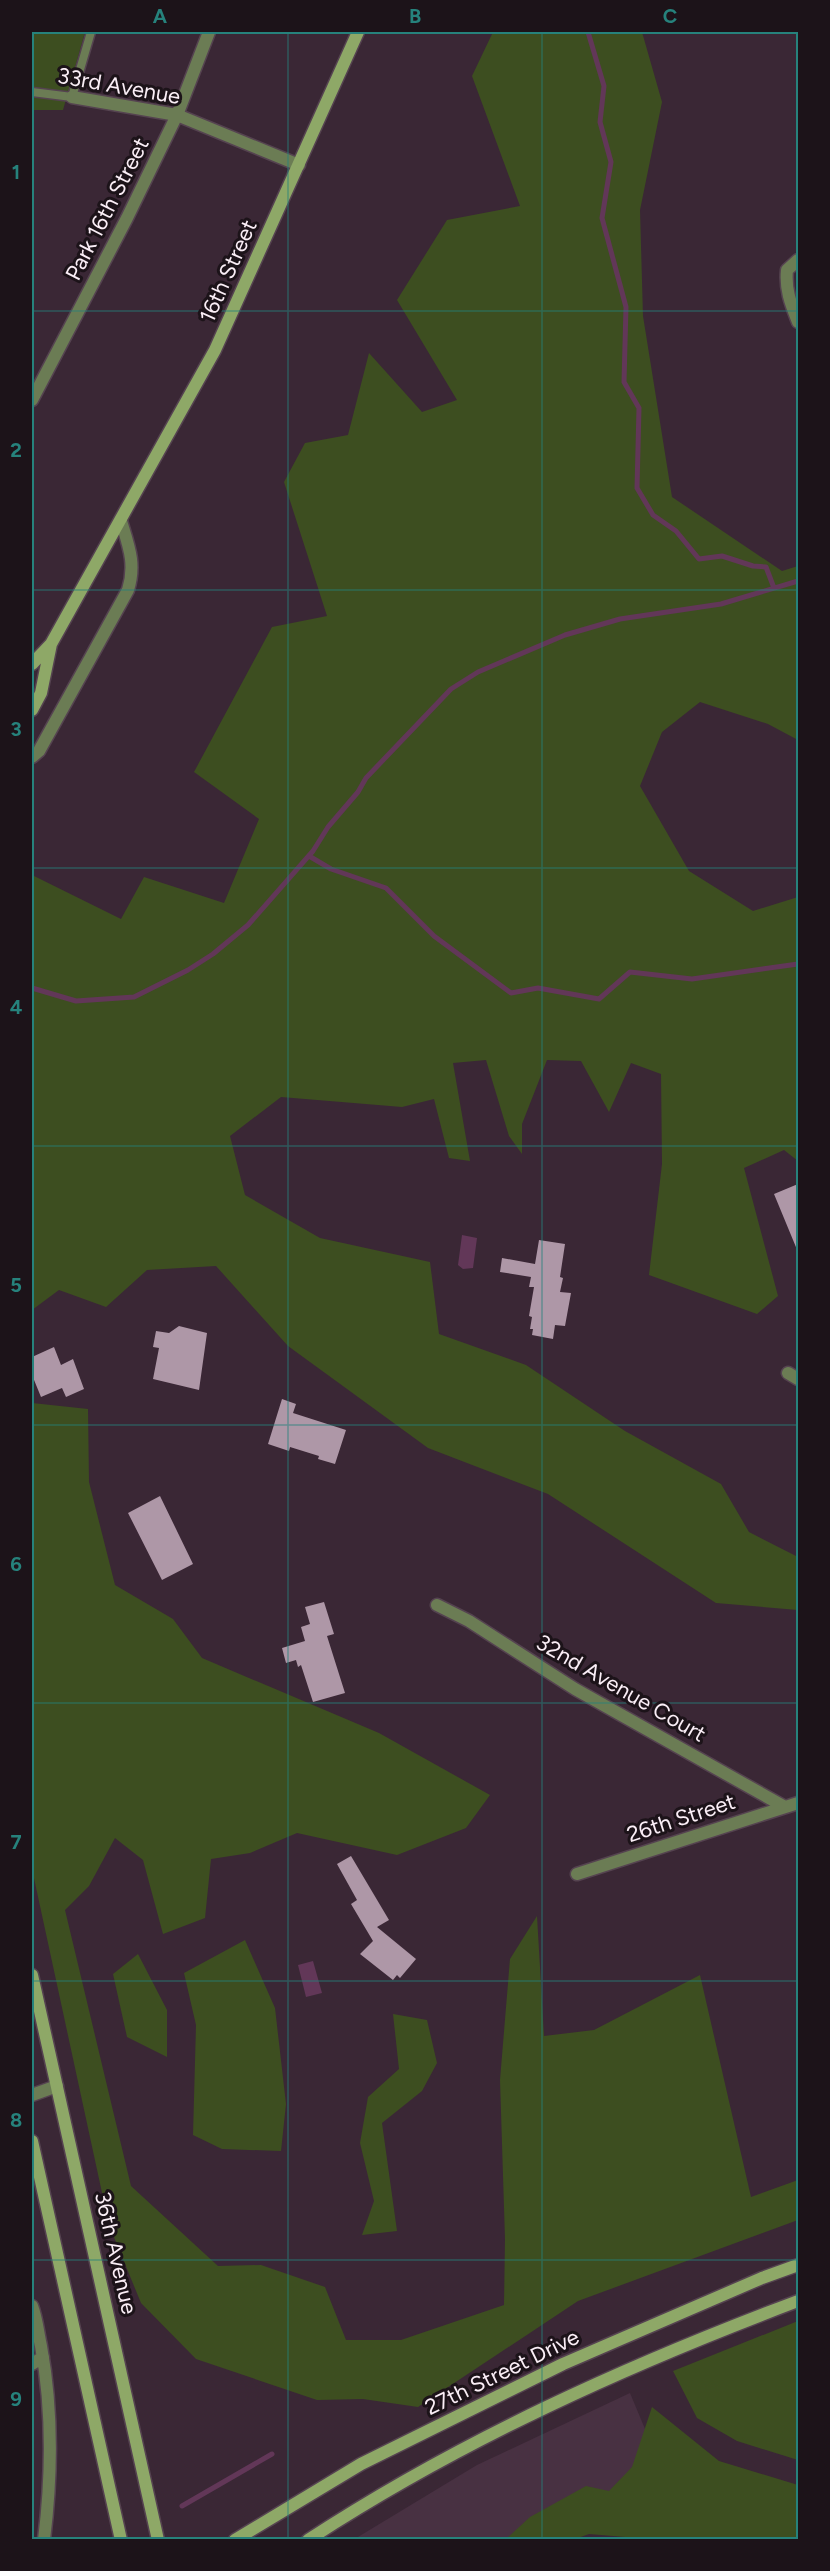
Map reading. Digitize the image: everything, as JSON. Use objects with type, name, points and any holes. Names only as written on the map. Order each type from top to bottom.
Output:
[{"type":"main road","name":"16th Street","points":[[32,664],[51,645],[215,350],[358,32]]},
{"type":"main road","name":"16th Street","points":[[32,710],[41,693],[51,645]]},
{"type":"main road","name":"36th Avenue","points":[[32,1975],[158,2540]]},
{"type":"main road","points":[[32,2141],[119,2536]]},
{"type":"main road","name":"27th Street Drive","points":[[235,2540],[362,2464],[563,2364],[762,2278],[798,2265]]},
{"type":"main road","points":[[308,2540],[353,2510],[429,2467],[586,2388],[647,2360],[798,2301]]},
{"type":"main road","points":[[151,2508],[168,2540]]},
{"type":"street","name":"Park 16th Street","points":[[32,400],[127,218],[177,115],[209,32]]},
{"type":"street","name":"33rd Avenue","points":[[72,97],[177,115],[299,165]]},
{"type":"street","points":[[798,260],[787,270],[786,284],[788,299],[798,322]]},
{"type":"street","points":[[32,765],[35,754],[128,590],[133,573],[131,556],[121,521]]},
{"type":"street","name":"32nd Avenue Court","points":[[436,1605],[469,1621],[575,1689],[785,1807]]},
{"type":"street","name":"26th Street","points":[[577,1874],[798,1803]]},
{"type":"street","points":[[32,2095],[57,2086]]},
{"type":"street","points":[[32,2306],[37,2360],[49,2401],[51,2450],[44,2540]]},
{"type":"lane","points":[[72,97],[91,32]]},
{"type":"lane","name":"33rd Avenue","points":[[32,92],[72,97]]},
{"type":"shaded area","points":[[462,1235],[477,1238],[473,1268],[463,1269],[458,1265]]},
{"type":"shaded area","points":[[313,1961],[322,1993],[306,1997],[298,1965]]},
{"type":"shaded area","points":[[630,2393],[665,2477],[525,2539],[353,2540],[477,2465]]},
{"type":"green space","points":[[32,32],[85,32],[63,110],[32,110]]},
{"type":"green space","points":[[493,32],[642,32],[662,102],[640,210],[643,316],[672,497],[782,571],[798,566],[798,740],[768,724],[700,702],[662,732],[640,786],[689,871],[753,911],[798,897],[798,1161],[784,1150],[744,1168],[778,1296],[757,1314],[649,1275],[662,1164],[661,1074],[631,1063],[609,1112],[581,1061],[547,1060],[522,1124],[522,1154],[509,1136],[486,1060],[453,1063],[470,1161],[449,1158],[434,1099],[402,1107],[281,1097],[230,1136],[245,1195],[320,1238],[430,1262],[439,1334],[526,1365],[625,1431],[721,1484],[749,1532],[798,1557],[798,1610],[716,1603],[548,1494],[428,1448],[288,1346],[216,1266],[147,1270],[106,1307],[59,1290],[32,1310],[32,875],[121,919],[144,877],[224,903],[259,819],[194,772],[272,627],[327,616],[284,482],[305,443],[348,435],[369,353],[422,412],[457,400],[397,300],[447,220],[520,206],[472,76]]},
{"type":"green space","points":[[32,1403],[88,1409],[89,1482],[115,1585],[173,1619],[202,1658],[379,1733],[490,1795],[466,1828],[397,1855],[297,1833],[250,1853],[211,1859],[205,1918],[163,1934],[143,1860],[115,1838],[89,1886],[65,1910],[131,2186],[218,2266],[261,2265],[325,2287],[346,2340],[401,2340],[504,2305],[505,2239],[500,2080],[510,1959],[537,1916],[544,2036],[594,2030],[700,1975],[751,2197],[798,2180],[798,2220],[578,2301],[418,2407],[363,2399],[317,2400],[196,2359],[141,2303],[109,2225],[32,1869]]},
{"type":"green space","points":[[245,1940],[275,2008],[286,2104],[281,2151],[222,2149],[193,2135],[196,2025],[184,1973]]},
{"type":"green space","points":[[138,1954],[167,2010],[167,2057],[127,2037],[113,1974]]},
{"type":"green space","points":[[393,2014],[427,2020],[437,2063],[422,2091],[382,2123],[397,2231],[362,2235],[374,2201],[360,2143],[368,2097],[399,2069]]},
{"type":"green space","points":[[798,2321],[798,2460],[737,2441],[697,2418],[673,2371]]},
{"type":"green space","points":[[652,2407],[719,2461],[798,2485],[798,2539],[627,2540],[625,2537],[589,2534],[575,2539],[506,2539],[530,2517],[586,2486],[609,2491],[632,2467]]},
{"type":"building","points":[[798,1184],[798,1252],[774,1194]]},
{"type":"building","points":[[539,1240],[565,1244],[560,1292],[571,1293],[565,1326],[555,1325],[553,1339],[532,1335],[533,1329],[530,1329],[532,1317],[529,1316],[534,1287],[529,1287],[531,1277],[500,1272],[502,1258],[535,1264]]},
{"type":"building","points":[[179,1326],[207,1333],[199,1390],[153,1379],[159,1348],[153,1347],[156,1331],[169,1333]]},
{"type":"building","points":[[54,1347],[61,1365],[73,1359],[84,1389],[66,1397],[62,1388],[41,1397],[32,1375],[32,1357]]},
{"type":"building","points":[[282,1399],[296,1404],[293,1413],[346,1430],[335,1464],[318,1459],[319,1456],[290,1447],[289,1451],[268,1444]]},
{"type":"building","points":[[160,1496],[193,1564],[162,1580],[128,1513]]},
{"type":"building","points":[[324,1602],[334,1634],[327,1636],[345,1693],[313,1702],[301,1665],[298,1667],[296,1660],[286,1663],[282,1648],[305,1641],[301,1627],[310,1624],[305,1607]]},
{"type":"building","points":[[351,1856],[389,1920],[377,1927],[416,1959],[400,1978],[397,1975],[393,1980],[360,1954],[373,1941],[351,1904],[357,1900],[337,1864]]},
{"type":"waterway","points":[[588,32],[604,86],[600,122],[611,162],[602,218],[626,307],[624,382],[639,408],[637,488],[653,515],[676,531],[699,559],[722,556],[753,566],[766,567],[774,588]]},
{"type":"waterway","points":[[32,988],[76,1001],[134,997],[188,970],[213,954],[248,925],[313,851],[328,827],[358,792],[366,778],[451,689],[478,672],[565,635],[620,619],[721,604],[798,581]]},
{"type":"waterway","points":[[309,856],[331,869],[386,888],[434,936],[511,993],[538,988],[599,999],[630,972],[692,979],[798,964]]},
{"type":"waterway","points":[[182,2506],[272,2454]]}]
